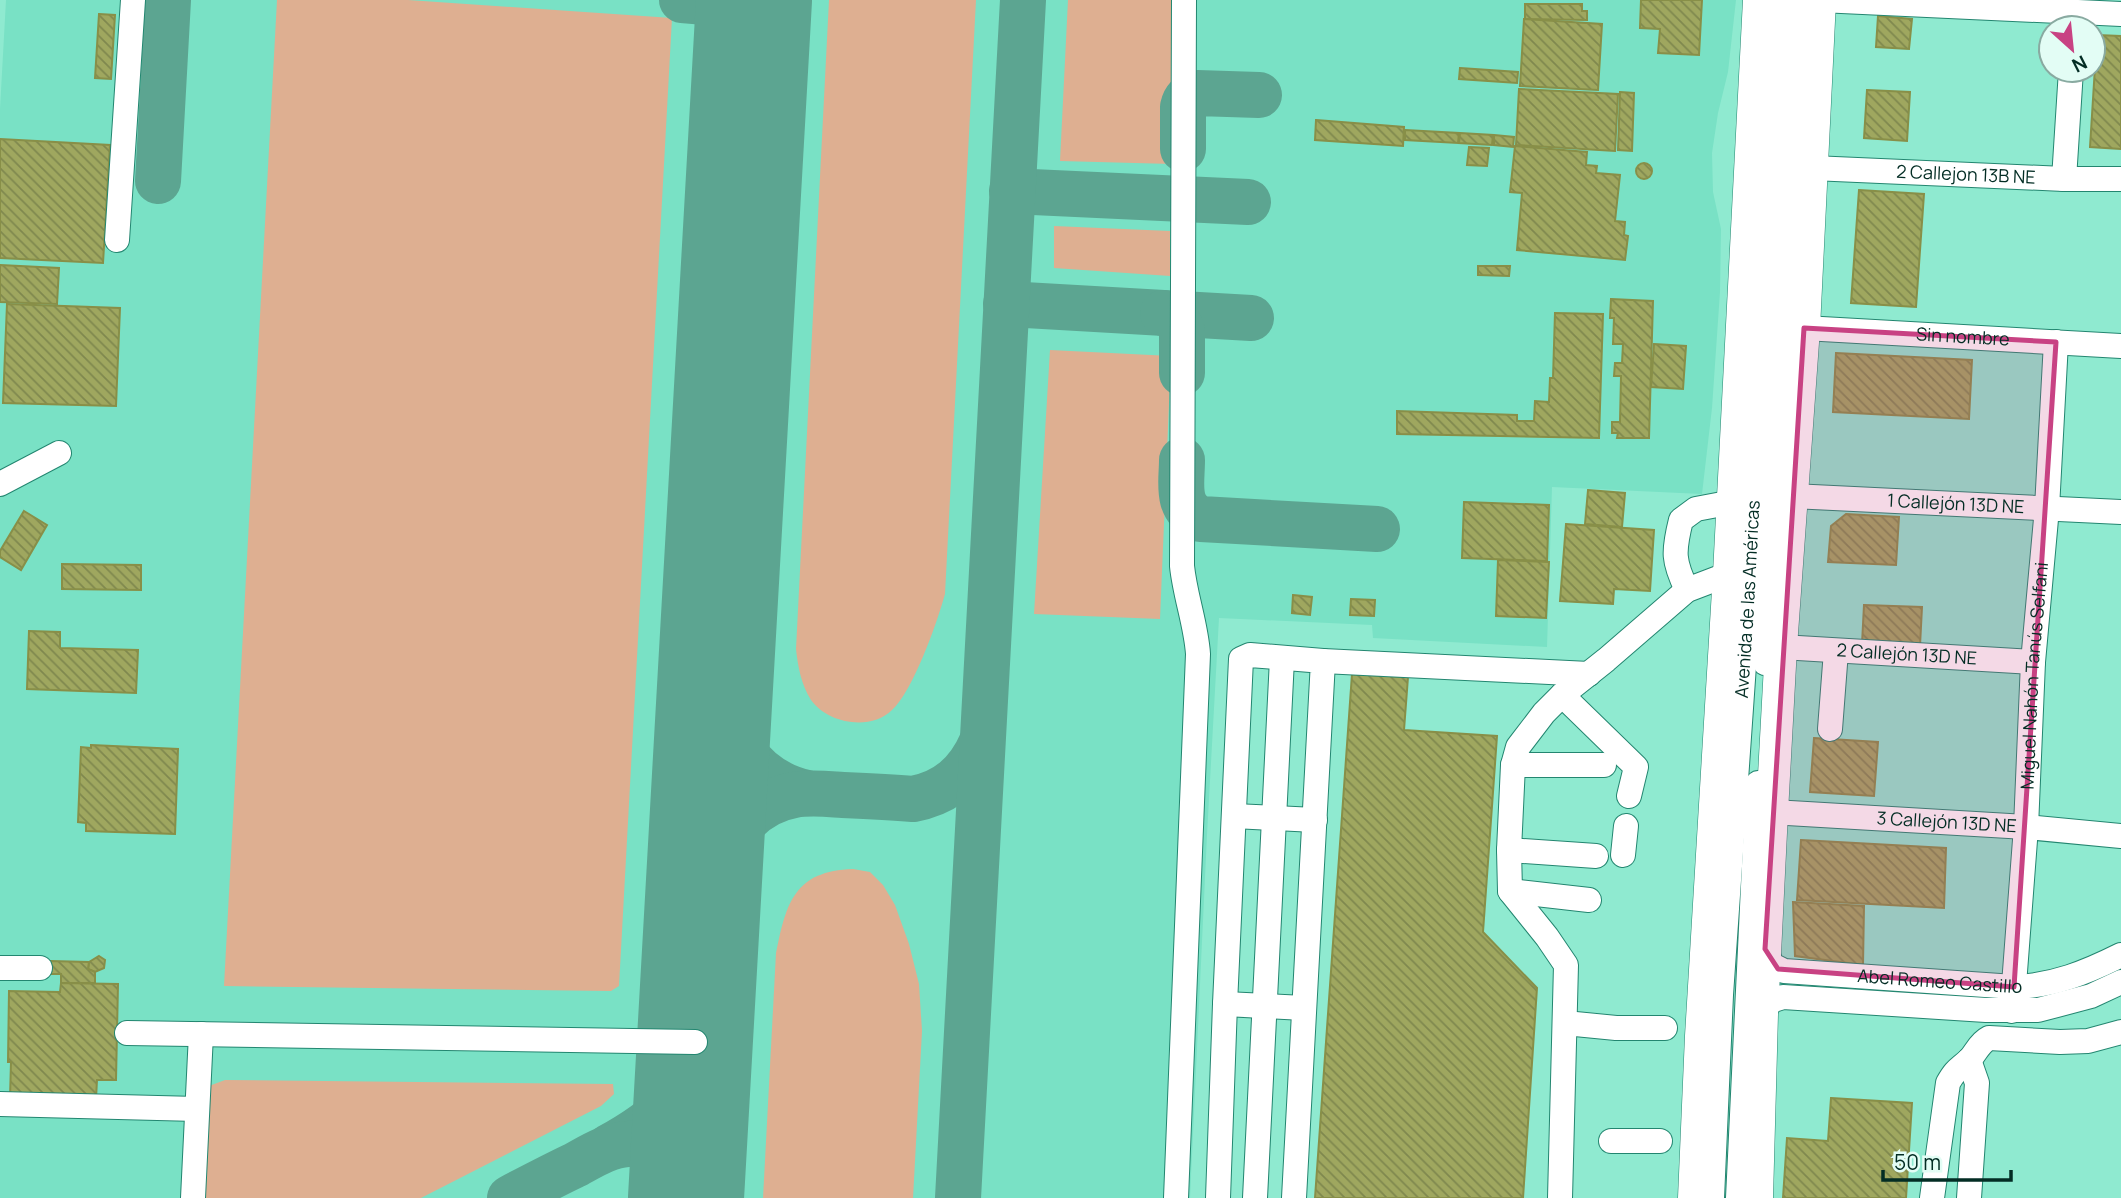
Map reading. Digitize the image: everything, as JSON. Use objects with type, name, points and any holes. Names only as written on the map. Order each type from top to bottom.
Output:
[{"type":"main road","name":"Avenida de las Américas","points":[[1693,1198],[1759,0]]},
{"type":"main road","name":"Avenida de las Américas","points":[[1757,1198],[1762,1014],[1772,812],[1804,328],[1820,0]]},
{"type":"street","points":[[117,240],[133,0]]},
{"type":"street","points":[[1175,1198],[1198,654],[1197,635],[1182,566],[1184,0]]},
{"type":"street","name":"Avenida de las Américas","points":[[1712,1198],[1721,995],[1748,608],[1781,0]]},
{"type":"street","name":"Avenida de las Américas","points":[[1738,1198],[1752,893],[1802,0]]},
{"type":"street","points":[[1820,0],[2121,14]]},
{"type":"street","points":[[2064,179],[2070,84]]},
{"type":"street","name":"2 Callejon 13B NE","points":[[1812,168],[2121,179]]},
{"type":"street","name":"Sin nombre","points":[[1804,328],[2121,346]]},
{"type":"street","name":"Miguel Nahón Tanús Selfani","points":[[2013,999],[2056,342]]},
{"type":"street","points":[[0,484],[59,453]]},
{"type":"street","name":"1 Callejón 13D NE","points":[[1793,496],[2121,512]]},
{"type":"street","points":[[1687,590],[1676,569],[1676,544],[1681,520],[1696,509],[1733,502]]},
{"type":"street","points":[[1560,1198],[1566,965],[1510,891],[1513,765],[1518,747],[1562,695],[1687,590],[1729,574]]},
{"type":"street","name":"2 Callejón 13D NE","points":[[1781,648],[2033,662]]},
{"type":"street","points":[[1830,729],[1836,651]]},
{"type":"street","points":[[1219,1198],[1241,659],[1248,655],[1282,659],[1589,674]]},
{"type":"street","points":[[1255,1198],[1282,659]]},
{"type":"street","points":[[1294,1198],[1323,661]]},
{"type":"street","points":[[1562,695],[1636,767],[1629,796]]},
{"type":"street","points":[[1513,765],[1604,765]]},
{"type":"street","name":"3 Callejón 13D NE","points":[[1772,812],[2026,827],[2121,836]]},
{"type":"street","points":[[1234,816],[1315,820]]},
{"type":"street","points":[[1623,855],[1626,825]]},
{"type":"street","points":[[1509,850],[1596,856]]},
{"type":"street","points":[[1510,891],[1589,900]]},
{"type":"street","name":"Abel Romeo Castillo","points":[[1765,948],[1772,965],[1784,971],[2013,999],[2038,1010],[2091,996],[2121,982]]},
{"type":"street","name":"Abel Romeo Castillo","points":[[1762,1014],[1770,1001],[1783,997],[2013,999],[2031,986],[2076,975],[2121,955]]},
{"type":"street","points":[[0,968],[40,968]]},
{"type":"street","points":[[1225,1004],[1304,1008]]},
{"type":"street","points":[[1565,1023],[1616,1028],[1665,1028]]},
{"type":"street","points":[[1932,1198],[1948,1083],[1956,1069],[1969,1060],[1984,1039],[2088,1041],[2121,1032]]},
{"type":"street","points":[[127,1033],[695,1042]]},
{"type":"street","points":[[193,1198],[201,1034]]},
{"type":"street","points":[[2088,1041],[2121,1049]]},
{"type":"street","points":[[1969,1060],[1977,1083],[1969,1198]]},
{"type":"street","points":[[0,1104],[197,1109]]},
{"type":"street","points":[[1611,1140],[1660,1141]]},
{"type":"highlighted area","points":[[1804,328],[2056,342],[2014,987],[1778,969],[1765,949]]},
{"type":"shaded area","points":[[6,0],[1736,0],[1728,72],[1712,153],[1713,192],[1721,229],[1720,292],[1712,408],[1702,494],[1552,487],[1547,647],[1373,638],[1372,625],[1219,618],[1190,1198],[0,1198],[0,109]]},
{"type":"shaded area","points":[[277,0],[408,0],[672,18],[619,986],[611,991],[224,986]]},
{"type":"shaded area","points":[[829,0],[976,0],[945,594],[923,656],[900,701],[883,717],[862,722],[839,719],[818,708],[811,700],[800,675],[796,649]]},
{"type":"shaded area","points":[[1068,0],[1174,0],[1172,164],[1060,161]]},
{"type":"shaded area","points":[[1054,226],[1170,231],[1170,276],[1054,268]]},
{"type":"shaded area","points":[[1050,350],[1171,356],[1160,619],[1034,614]]},
{"type":"shaded area","points":[[853,869],[870,872],[883,885],[895,905],[919,984],[922,1031],[913,1198],[763,1198],[776,953],[784,919],[789,905],[806,883],[833,871]]},
{"type":"shaded area","points":[[225,1080],[613,1084],[614,1094],[601,1106],[421,1198],[202,1198],[209,1086]]},
{"type":"building","points":[[1641,0],[1702,0],[1699,55],[1658,53],[1660,29],[1640,28]]},
{"type":"building","points":[[1525,4],[1582,4],[1582,11],[1587,11],[1587,20],[1525,19]]},
{"type":"building","points":[[99,14],[115,15],[111,79],[95,78]]},
{"type":"building","points":[[1878,16],[1912,19],[1909,49],[1876,47]]},
{"type":"building","points":[[1524,19],[1602,24],[1598,90],[1520,86]]},
{"type":"building","points":[[2107,35],[2121,36],[2121,149],[2090,147],[2094,84],[2107,84]]},
{"type":"building","points":[[1460,68],[1518,72],[1517,83],[1459,79]]},
{"type":"building","points":[[1519,89],[1618,94],[1615,151],[1516,145]]},
{"type":"building","points":[[1867,90],[1910,92],[1907,141],[1864,138]]},
{"type":"building","points":[[1620,92],[1634,93],[1632,151],[1618,150]]},
{"type":"building","points":[[1316,120],[1404,127],[1403,146],[1315,140]]},
{"type":"building","points":[[1405,130],[1459,133],[1458,143],[1405,140]]},
{"type":"building","points":[[1460,133],[1493,135],[1492,145],[1459,143]]},
{"type":"building","points":[[1494,135],[1514,137],[1513,147],[1494,145]]},
{"type":"building","points":[[0,139],[110,145],[103,263],[0,258]]},
{"type":"building","points":[[1515,146],[1587,152],[1586,165],[1597,166],[1596,173],[1620,175],[1615,221],[1625,222],[1624,235],[1628,236],[1625,260],[1517,250],[1522,193],[1510,192]]},
{"type":"building","points":[[1469,147],[1489,148],[1487,166],[1467,165]]},
{"type":"building","points":[[1644,163],[1652,171],[1644,179],[1636,171]]},
{"type":"building","points":[[1859,190],[1924,194],[1916,307],[1851,303]]},
{"type":"building","points":[[0,265],[59,268],[57,304],[0,302]]},
{"type":"building","points":[[1478,266],[1510,266],[1509,276],[1478,275]]},
{"type":"building","points":[[1611,299],[1653,301],[1649,438],[1617,438],[1618,433],[1612,433],[1612,422],[1620,422],[1621,376],[1614,376],[1615,363],[1622,363],[1623,344],[1613,344],[1614,318],[1610,318]]},
{"type":"building","points":[[7,304],[120,308],[116,406],[3,403]]},
{"type":"building","points":[[1555,313],[1603,314],[1599,438],[1397,434],[1397,411],[1517,415],[1517,421],[1534,421],[1535,401],[1549,402],[1550,378],[1553,378]]},
{"type":"building","points":[[1654,344],[1686,346],[1683,389],[1651,387]]},
{"type":"building","points":[[1836,353],[1972,360],[1969,419],[1833,412]]},
{"type":"building","points":[[1588,490],[1625,493],[1622,527],[1585,524]]},
{"type":"building","points":[[1464,502],[1549,505],[1547,561],[1462,558]]},
{"type":"building","points":[[24,511],[47,525],[21,570],[0,557],[0,551]]},
{"type":"building","points":[[1846,514],[1899,517],[1896,565],[1828,562],[1831,526]]},
{"type":"building","points":[[1566,524],[1654,530],[1650,591],[1614,589],[1613,604],[1560,601]]},
{"type":"building","points":[[1498,560],[1549,562],[1546,618],[1496,616]]},
{"type":"building","points":[[62,564],[141,565],[141,590],[62,589]]},
{"type":"building","points":[[1293,595],[1312,597],[1310,615],[1292,613]]},
{"type":"building","points":[[1351,599],[1375,600],[1374,616],[1350,615]]},
{"type":"building","points":[[1864,605],[1922,607],[1920,646],[1862,644]]},
{"type":"building","points":[[29,631],[60,632],[60,648],[138,650],[136,693],[27,689]]},
{"type":"building","points":[[1352,674],[1408,677],[1404,730],[1497,736],[1483,932],[1537,988],[1523,1198],[1315,1198]]},
{"type":"building","points":[[1814,738],[1878,742],[1874,796],[1810,792]]},
{"type":"building","points":[[91,745],[178,749],[175,834],[86,831],[86,823],[78,822],[81,747],[91,748]]},
{"type":"building","points":[[1801,840],[1946,848],[1944,908],[1797,900]]},
{"type":"building","points":[[1793,902],[1864,906],[1863,965],[1795,956]]},
{"type":"building","points":[[99,956],[105,960],[104,968],[95,972],[88,969],[89,962]]},
{"type":"building","points":[[50,961],[89,962],[88,969],[95,972],[95,983],[61,983],[61,974],[50,974]]},
{"type":"building","points":[[61,983],[118,984],[116,1080],[97,1080],[96,1099],[10,1098],[9,991],[60,992]]},
{"type":"building","points":[[1831,1098],[1912,1103],[1906,1198],[1783,1198],[1787,1138],[1828,1141]]},
{"type":"taxiway","points":[[158,181],[168,0]]},
{"type":"taxiway","points":[[682,0],[754,6]]},
{"type":"taxiway","points":[[958,1198],[1023,0]]},
{"type":"taxiway","points":[[1183,149],[1183,107],[1190,96],[1197,93],[1259,95]]},
{"type":"taxiway","points":[[1012,191],[1248,202]]},
{"type":"taxiway","points":[[1006,304],[1251,318]]},
{"type":"taxiway","points":[[1163,313],[1176,319],[1181,327],[1182,373]]},
{"type":"taxiway","points":[[1182,460],[1181,486],[1184,502],[1187,508],[1201,519],[1377,529]]},
{"type":"taxiway","points":[[716,668],[732,729],[752,763],[785,786],[807,793]]},
{"type":"taxiway","points":[[701,915],[713,877],[730,840],[756,811],[774,801],[800,794],[913,799],[925,796],[946,787],[963,773],[982,742]]},
{"type":"taxiway","points":[[609,1147],[641,1128],[667,1106],[685,1078],[695,1042]]},
{"type":"taxiway","points":[[510,1198],[599,1152],[628,1144],[649,1148],[666,1160],[678,1177],[685,1198]]},
{"type":"runway","points":[[686,1198],[754,0]]}]
